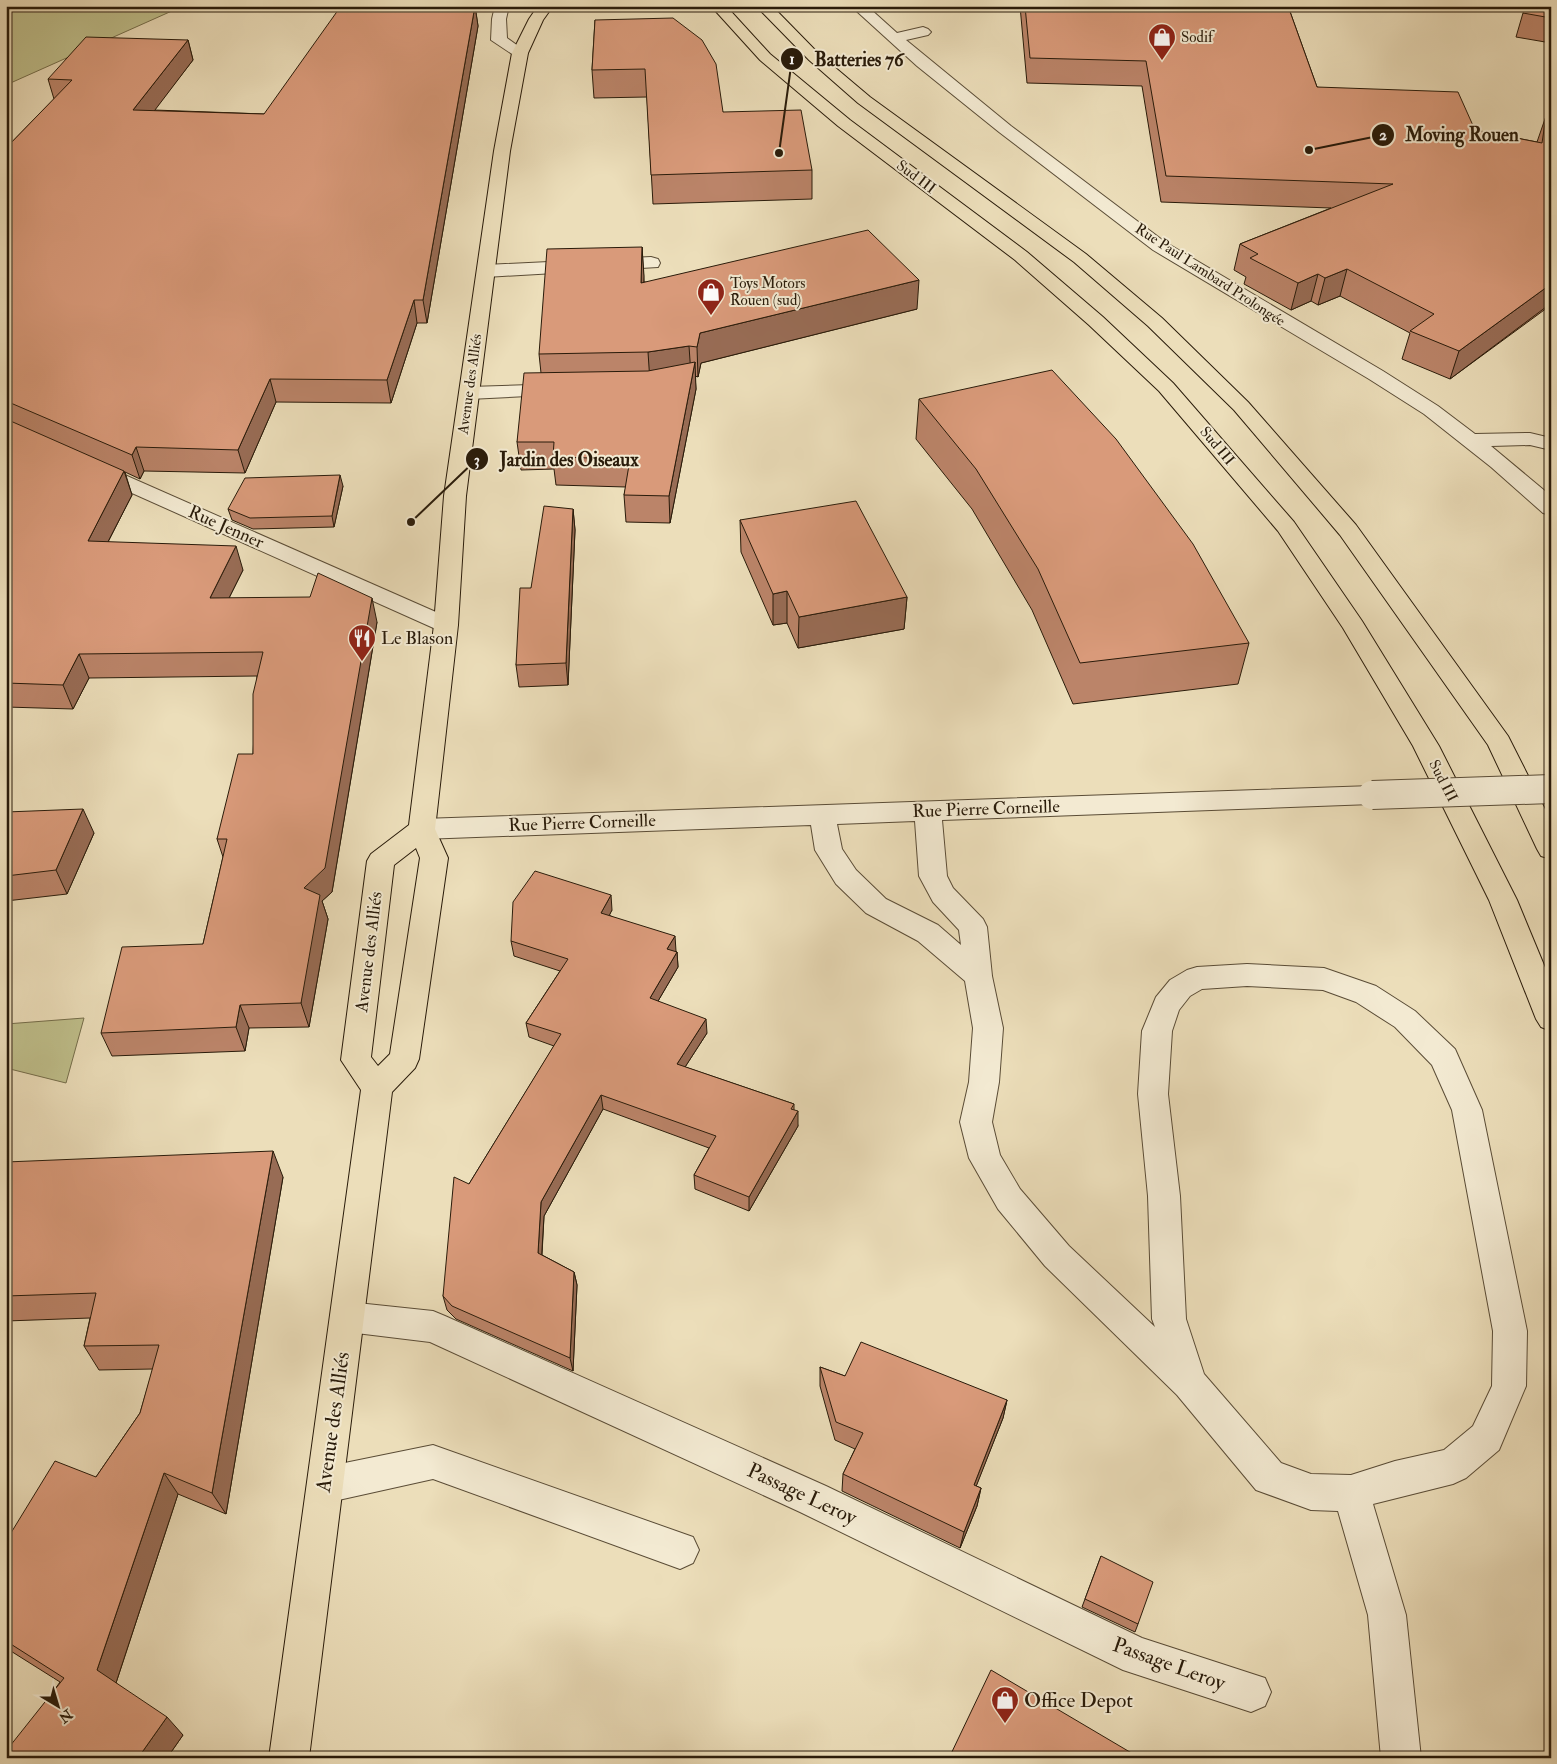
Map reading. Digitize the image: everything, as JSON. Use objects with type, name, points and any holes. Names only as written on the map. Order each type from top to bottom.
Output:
[{"type":"main road","name":"Avenue des Alliés","points":[[289,1758],[378,1087],[404,1059],[434,858],[422,829],[446,625],[456,496],[502,151],[520,53],[532,27],[546,6]]},
{"type":"main road","name":"Sud III","points":[[718,6],[765,57],[844,123],[1021,256],[1096,321],[1166,387],[1286,527],[1354,626],[1426,746],[1503,900],[1551,1019]]},
{"type":"main road","name":"Sud III","points":[[763,6],[814,57],[864,100],[1080,258],[1155,322],[1241,406],[1348,530],[1499,742],[1551,849]]},
{"type":"main road","name":"Avenue des Alliés","points":[[378,1087],[356,1060],[381,861],[422,829]]},
{"type":"street","points":[[502,6],[499,40],[520,53]]},
{"type":"street","name":"Rue Paul Lambard Prolongée","points":[[858,6],[922,63],[1005,129],[1160,246],[1431,410],[1472,440],[1551,508]]},
{"type":"street","points":[[896,38],[923,32]]},
{"type":"street","points":[[486,271],[651,263]]},
{"type":"street","points":[[469,393],[581,390]]},
{"type":"street","points":[[1472,440],[1530,439],[1551,444]]},
{"type":"street","name":"Rue Jenner","points":[[78,461],[446,625]]},
{"type":"street","name":"Rue Pierre Corneille","points":[[422,829],[1551,789]]},
{"type":"street","points":[[928,811],[932,876],[944,895],[972,926],[978,976],[988,1028],[984,1082],[976,1122],[985,1158],[1009,1199],[1057,1256],[1189,1383],[1269,1477],[1311,1492],[1351,1493],[1394,1479],[1453,1466],[1486,1438],[1509,1386],[1510,1331],[1467,1110],[1444,1058],[1405,1019],[1366,994],[1324,979],[1247,975],[1197,978],[1180,988],[1166,1004],[1157,1030],[1153,1094],[1164,1196],[1169,1319],[1189,1383]]},
{"type":"street","points":[[822,815],[829,850],[846,877],[876,906],[928,933],[978,976]]},
{"type":"street","name":"Passage Leroy","points":[[348,1317],[433,1327],[813,1499],[1137,1656],[1251,1692]]},
{"type":"street","points":[[325,1485],[433,1462],[680,1550]]},
{"type":"street","points":[[1351,1493],[1387,1615],[1401,1758]]},
{"type":"green space","points":[[6,6],[183,6],[6,85]]},
{"type":"green space","points":[[84,1018],[66,1083],[6,1068],[6,1024]]},
{"type":"building","points":[[341,6],[475,6],[423,300],[414,300],[387,380],[270,379],[238,450],[136,447],[132,455],[6,401],[6,148],[72,80],[48,79],[86,37],[188,40],[133,110],[264,114]]},
{"type":"building","points":[[1025,6],[1288,6],[1317,87],[1458,92],[1475,130],[1542,143],[1546,116],[1551,117],[1551,284],[1459,351],[1410,331],[1434,314],[1347,269],[1325,278],[1318,274],[1298,283],[1250,258],[1258,254],[1240,244],[1393,184],[1166,176],[1146,61],[1030,58]]},
{"type":"building","points":[[1526,6],[1551,6],[1551,18],[1523,13]]},
{"type":"building","points":[[673,18],[702,40],[716,64],[723,112],[801,110],[812,170],[651,175],[645,69],[592,70],[595,20]]},
{"type":"building","points":[[868,230],[919,280],[700,333],[697,347],[689,346],[648,352],[539,354],[547,249],[642,247],[641,283]]},
{"type":"building","points":[[695,362],[669,496],[624,495],[630,459],[553,457],[554,442],[517,442],[524,373],[648,371]]},
{"type":"building","points":[[1052,370],[1116,439],[1193,544],[1249,643],[1080,663],[1038,569],[976,469],[919,399]]},
{"type":"building","points":[[6,419],[124,471],[88,541],[236,546],[210,598],[310,597],[318,573],[372,598],[325,868],[304,888],[320,895],[301,1003],[240,1005],[236,1027],[101,1033],[122,947],[203,944],[227,839],[217,839],[238,754],[253,754],[253,694],[263,652],[79,654],[63,685],[6,683]]},
{"type":"building","points":[[340,475],[332,516],[250,518],[228,509],[245,478]]},
{"type":"building","points":[[856,501],[907,597],[799,617],[787,591],[773,594],[740,520]]},
{"type":"building","points":[[544,506],[573,509],[566,663],[516,665],[520,588],[531,588]]},
{"type":"building","points":[[83,809],[56,870],[6,876],[6,812]]},
{"type":"building","points":[[535,871],[611,895],[601,913],[675,936],[667,949],[677,952],[650,998],[706,1019],[677,1064],[794,1104],[791,1109],[798,1111],[749,1197],[694,1175],[716,1136],[601,1095],[541,1202],[538,1253],[574,1272],[570,1358],[452,1306],[443,1296],[454,1177],[469,1184],[561,1034],[526,1023],[568,959],[511,941],[513,902]]},
{"type":"building","points":[[273,1151],[212,1493],[164,1473],[97,1670],[167,1717],[138,1758],[6,1758],[6,1751],[64,1678],[6,1641],[6,1541],[55,1461],[96,1477],[140,1413],[159,1345],[84,1346],[96,1293],[6,1296],[6,1162]]},
{"type":"building","points":[[861,1342],[1007,1400],[974,1485],[981,1488],[964,1532],[843,1474],[863,1433],[836,1422],[820,1367],[845,1376]]},
{"type":"building","points":[[1101,1556],[1153,1582],[1138,1624],[1085,1599]]},
{"type":"building","points":[[991,1670],[1140,1758],[949,1758]]},
{"type":"place","name":"Sodif","points":[[1162,61]]},
{"type":"place","name":"Moving Rouen","points":[[1309,150]]},
{"type":"place","name":"Batteries 76","points":[[779,153]]},
{"type":"place","name":"Toys Motors Rouen (sud)","points":[[711,316]]},
{"type":"place","name":"Jardin des Oiseaux","points":[[411,522]]},
{"type":"place","name":"Le Blason","points":[[362,662]]},
{"type":"place","name":"Office Depot","points":[[1005,1724]]}]
